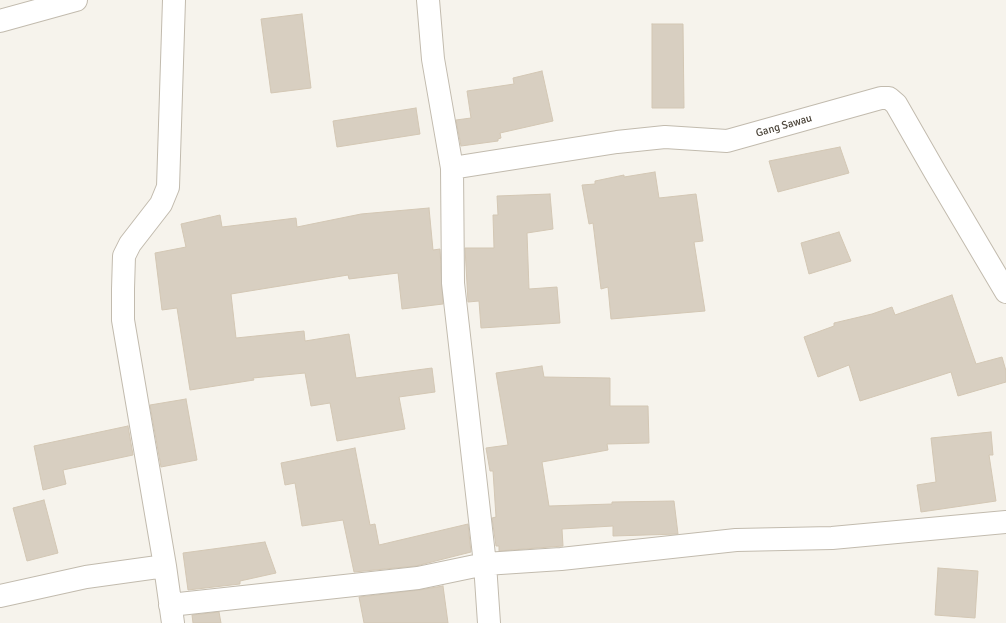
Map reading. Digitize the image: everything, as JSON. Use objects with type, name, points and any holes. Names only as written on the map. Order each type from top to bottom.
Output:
[{"type":"street","points":[[0,21],[76,0]]},
{"type":"street","points":[[174,0],[168,186],[161,204],[130,244],[124,256],[123,289],[123,320],[172,614],[418,578],[485,564],[561,559],[736,540],[832,538],[1006,522]]},
{"type":"street","points":[[428,0],[433,59],[452,168],[453,283],[485,564],[489,623]]},
{"type":"street","name":"Gang Sawau","points":[[452,168],[617,142],[665,137],[727,141],[881,98],[889,98],[896,104],[934,172],[1006,292]]},
{"type":"street","points":[[0,596],[86,578],[165,566]]},
{"type":"building","points":[[302,14],[311,88],[271,93],[261,19]]},
{"type":"building","points":[[652,24],[683,24],[684,108],[652,108]]},
{"type":"building","points":[[542,71],[553,121],[500,133],[501,138],[498,139],[498,141],[461,146],[456,120],[471,118],[467,91],[514,84],[513,78]]},
{"type":"building","points":[[416,108],[420,134],[337,147],[333,121]]},
{"type":"building","points":[[840,147],[849,173],[778,192],[769,161]]},
{"type":"building","points":[[655,172],[659,198],[696,194],[703,241],[694,242],[705,311],[611,319],[608,287],[601,289],[593,223],[589,224],[582,185],[595,184],[595,181],[624,175],[624,177]]},
{"type":"building","points":[[550,194],[553,229],[527,233],[529,289],[557,287],[560,323],[481,328],[479,301],[468,302],[465,248],[494,248],[493,215],[498,215],[497,196]]},
{"type":"building","points":[[429,208],[433,250],[440,249],[443,304],[402,309],[398,273],[349,279],[348,275],[231,294],[236,338],[304,331],[305,341],[349,334],[356,378],[432,368],[435,392],[399,397],[405,429],[337,441],[330,403],[311,406],[305,373],[253,378],[254,380],[190,390],[177,308],[162,310],[155,253],[186,247],[181,224],[220,215],[222,227],[296,218],[297,227],[361,214]]},
{"type":"building","points":[[839,232],[851,261],[809,274],[801,243]]},
{"type":"building","points":[[952,295],[976,364],[1002,357],[1006,371],[1006,382],[958,396],[951,372],[860,401],[849,365],[818,377],[804,337],[834,326],[834,323],[872,314],[892,307],[895,315]]},
{"type":"building","points":[[542,366],[544,377],[610,378],[610,406],[648,406],[649,443],[607,444],[608,450],[542,462],[549,506],[612,504],[612,502],[674,501],[678,534],[613,536],[613,526],[562,529],[563,546],[499,551],[499,546],[496,546],[492,518],[496,517],[493,471],[490,471],[486,448],[508,445],[496,373]]},
{"type":"building","points":[[186,399],[197,460],[161,467],[150,405]]},
{"type":"building","points":[[128,426],[133,455],[63,470],[66,484],[43,490],[34,446]]},
{"type":"building","points":[[991,432],[993,455],[989,455],[996,501],[921,512],[917,485],[936,482],[931,438]]},
{"type":"building","points":[[355,448],[370,525],[375,524],[379,545],[468,524],[471,552],[416,566],[354,572],[343,520],[302,526],[295,483],[285,485],[281,463]]},
{"type":"building","points":[[44,500],[58,553],[27,561],[13,508]]},
{"type":"building","points":[[265,542],[276,573],[240,581],[240,584],[188,590],[183,553]]},
{"type":"building","points":[[938,568],[978,571],[975,618],[935,615]]},
{"type":"building","points":[[443,586],[448,623],[364,623],[359,597]]},
{"type":"building","points":[[219,612],[221,623],[193,623],[192,615]]}]
